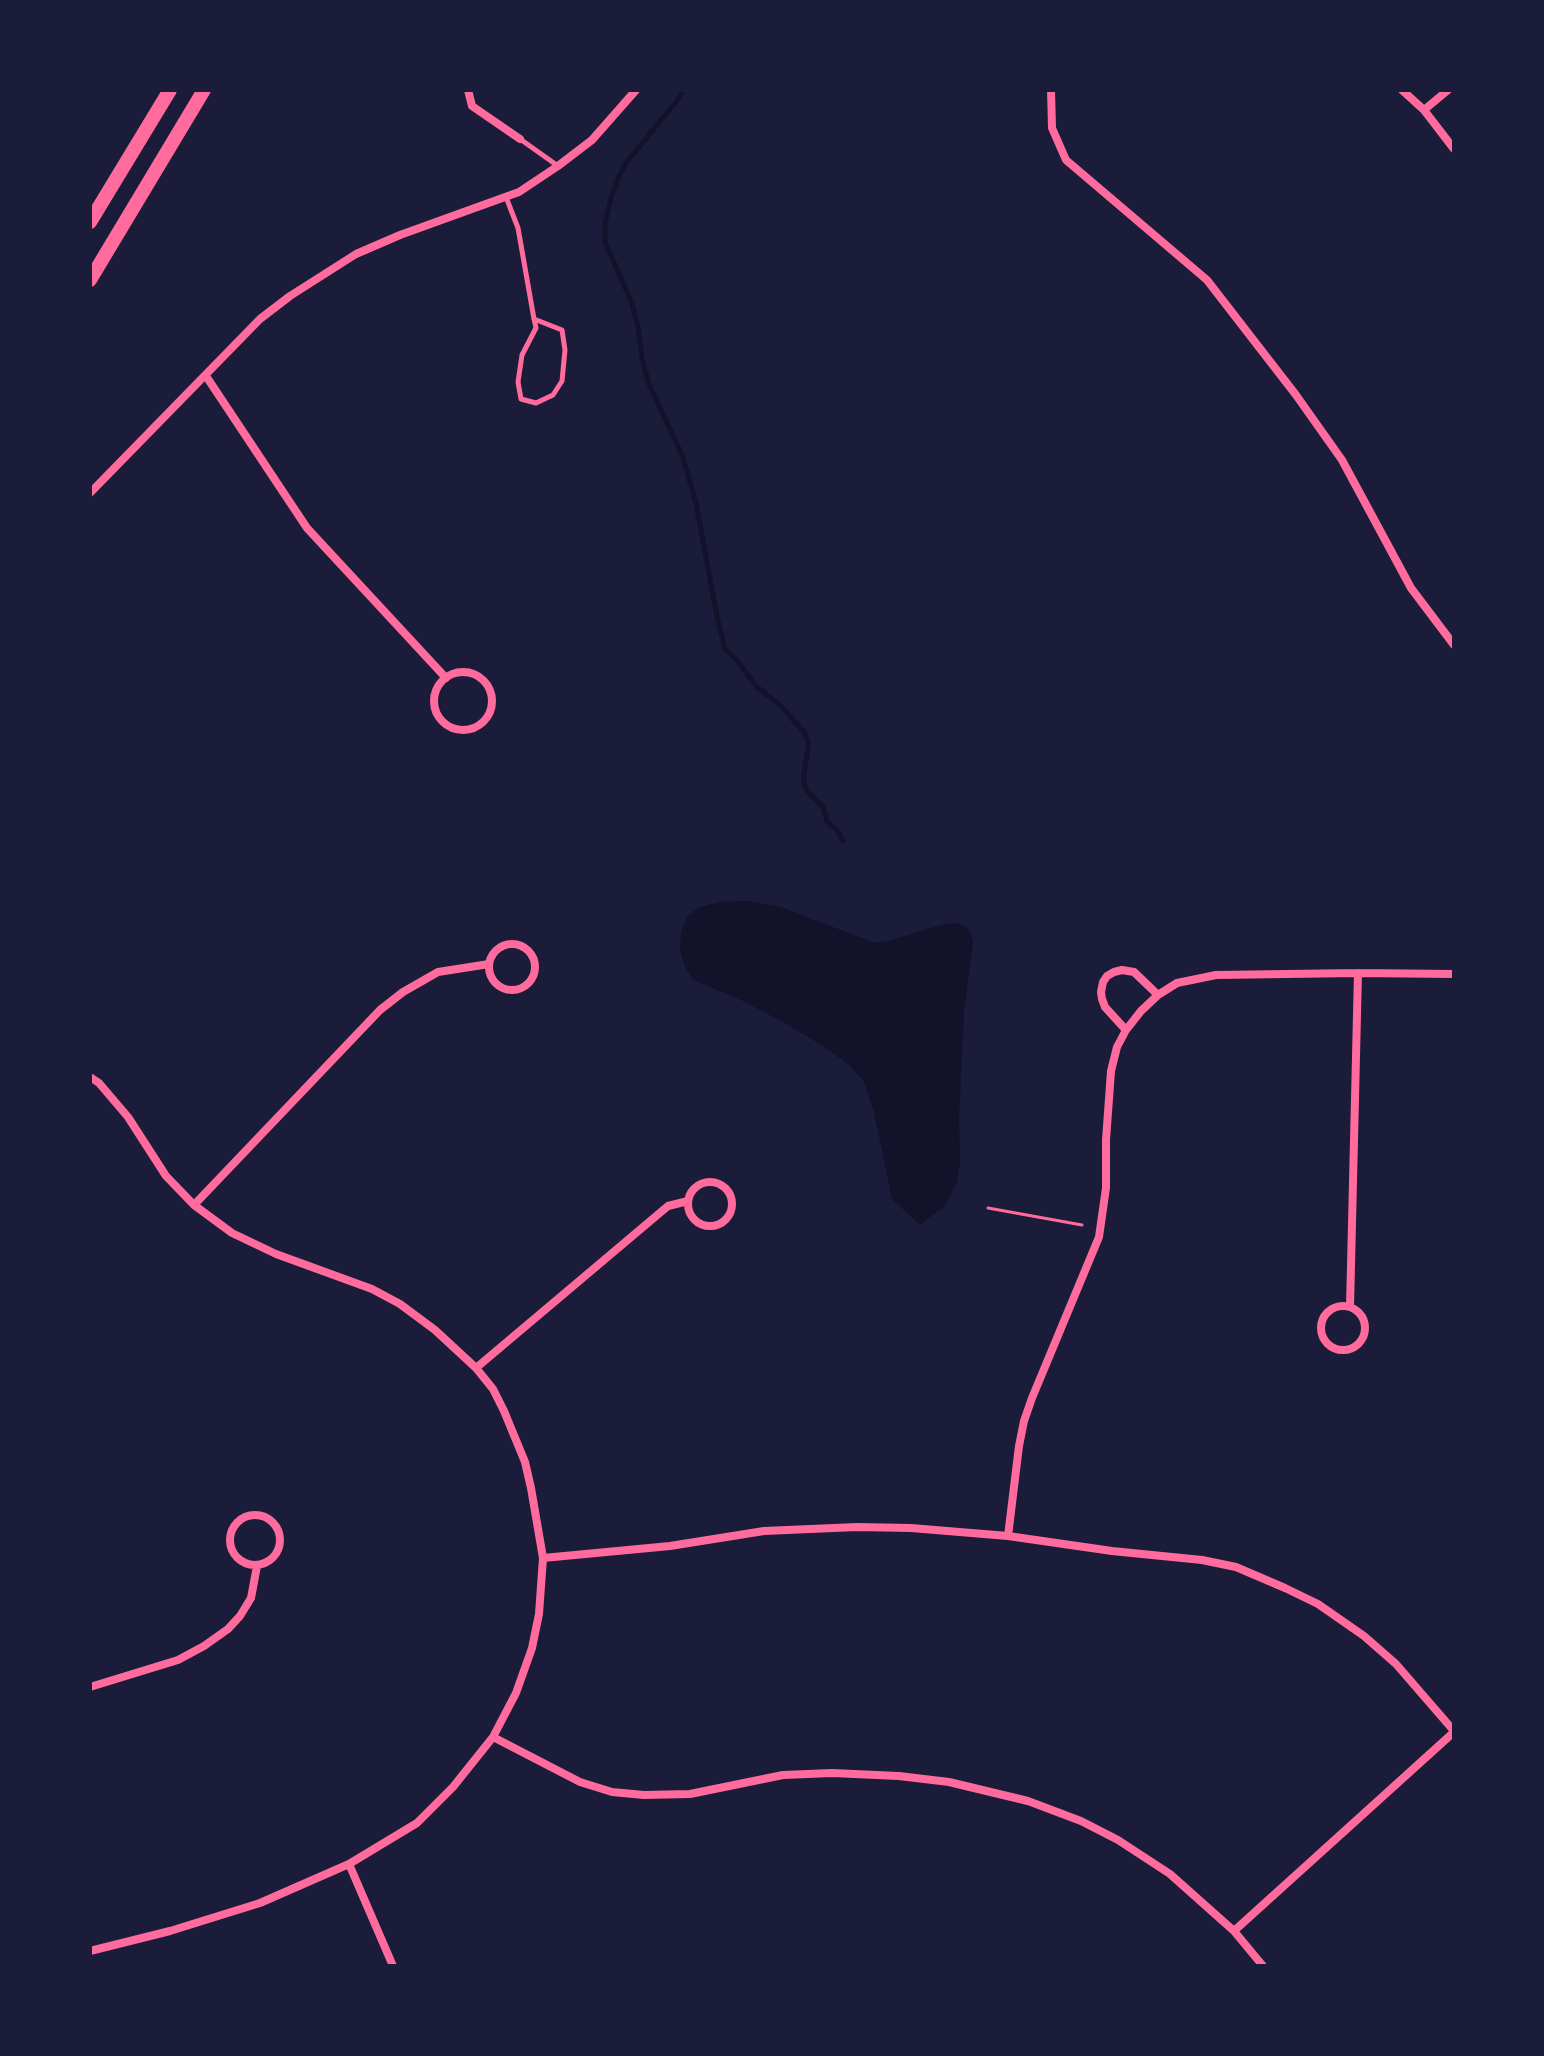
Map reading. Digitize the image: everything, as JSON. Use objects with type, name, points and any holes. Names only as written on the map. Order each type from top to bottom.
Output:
[{"type":"main road","points":[[90,222],[170,90]]},
{"type":"main road","points":[[90,280],[204,90]]},
{"type":"street","points":[[468,90],[472,106],[520,139]]},
{"type":"street","points":[[90,493],[260,319],[322,274],[356,254],[519,192],[592,140],[636,90]]},
{"type":"street","points":[[1051,90],[1052,128],[1066,160],[1207,280],[1342,460],[1411,588],[1454,645]]},
{"type":"street","points":[[1402,90],[1424,110],[1454,149]]},
{"type":"street","points":[[1424,110],[1448,90]]},
{"type":"street","points":[[206,376],[307,528],[446,678]]},
{"type":"street","points":[[465,672],[483,680],[491,698],[488,715],[482,722],[471,729],[461,730],[451,728],[440,719],[434,700],[436,690],[446,678],[465,672]]},
{"type":"street","points":[[517,944],[530,951],[535,973],[527,986],[512,991],[504,989],[492,979],[489,964],[495,950],[517,944]]},
{"type":"street","points":[[194,1205],[380,1010],[403,992],[438,972],[489,964]]},
{"type":"street","points":[[1126,1030],[1105,1007],[1102,999],[1103,982],[1107,976],[1122,970],[1134,972],[1158,995]]},
{"type":"street","points":[[1350,1307],[1358,973]]},
{"type":"street","points":[[1008,1536],[1024,1421],[1099,1237],[1106,1188],[1111,1071],[1117,1047],[1141,1011],[1177,983],[1216,975],[1454,974]]},
{"type":"street","points":[[90,1077],[128,1117],[166,1176],[194,1205],[232,1233],[276,1254],[372,1289],[400,1304],[435,1330],[476,1368],[499,1400],[525,1462],[543,1558],[539,1614],[532,1648],[516,1693],[493,1737],[453,1787],[417,1823],[349,1864],[260,1903],[170,1931],[90,1951]]},
{"type":"street","points":[[714,1182],[727,1189],[733,1201],[724,1221],[718,1225],[703,1225],[691,1215],[688,1201],[694,1188],[714,1182]]},
{"type":"street","points":[[476,1368],[668,1206],[688,1201]]},
{"type":"street","points":[[1343,1305],[1350,1307],[1357,1310],[1364,1322],[1364,1336],[1348,1350],[1333,1348],[1322,1337],[1321,1322],[1329,1310],[1343,1305]]},
{"type":"street","points":[[253,1515],[262,1516],[276,1526],[281,1543],[273,1559],[257,1566],[236,1557],[230,1542],[234,1527],[253,1515]]},
{"type":"street","points":[[543,1558],[670,1546],[764,1531],[911,1528],[1008,1536],[1202,1560],[1236,1567],[1318,1604],[1364,1636],[1396,1664],[1454,1731],[1234,1931]]},
{"type":"street","points":[[90,1687],[178,1660],[228,1629],[251,1598],[257,1566]]},
{"type":"street","points":[[493,1737],[580,1782],[612,1792],[690,1794],[783,1775],[832,1773],[949,1782],[1028,1801],[1081,1821],[1143,1855],[1170,1874],[1234,1931],[1263,1966]]},
{"type":"street","points":[[349,1864],[393,1966]]},
{"type":"lane","points":[[520,139],[558,166]]},
{"type":"lane","points":[[505,196],[518,228],[534,319],[536,328],[522,355],[518,382],[521,399],[536,403],[553,395],[562,381],[565,350],[562,330],[534,319]]},
{"type":"path","points":[[988,1208],[1082,1225]]},
{"type":"shaded area","points":[[748,901],[781,907],[872,942],[884,942],[945,924],[956,923],[970,932],[973,942],[964,1011],[957,1183],[944,1206],[920,1225],[892,1199],[874,1112],[864,1082],[849,1065],[783,1022],[694,980],[685,967],[680,950],[681,932],[687,917],[699,907],[720,902]]},
{"type":"waterway","points":[[683,90],[625,164],[611,198],[605,223],[605,242],[631,301],[649,384],[682,455],[696,503],[725,649],[756,686],[781,706],[804,732],[808,741],[804,783],[843,841]]}]
